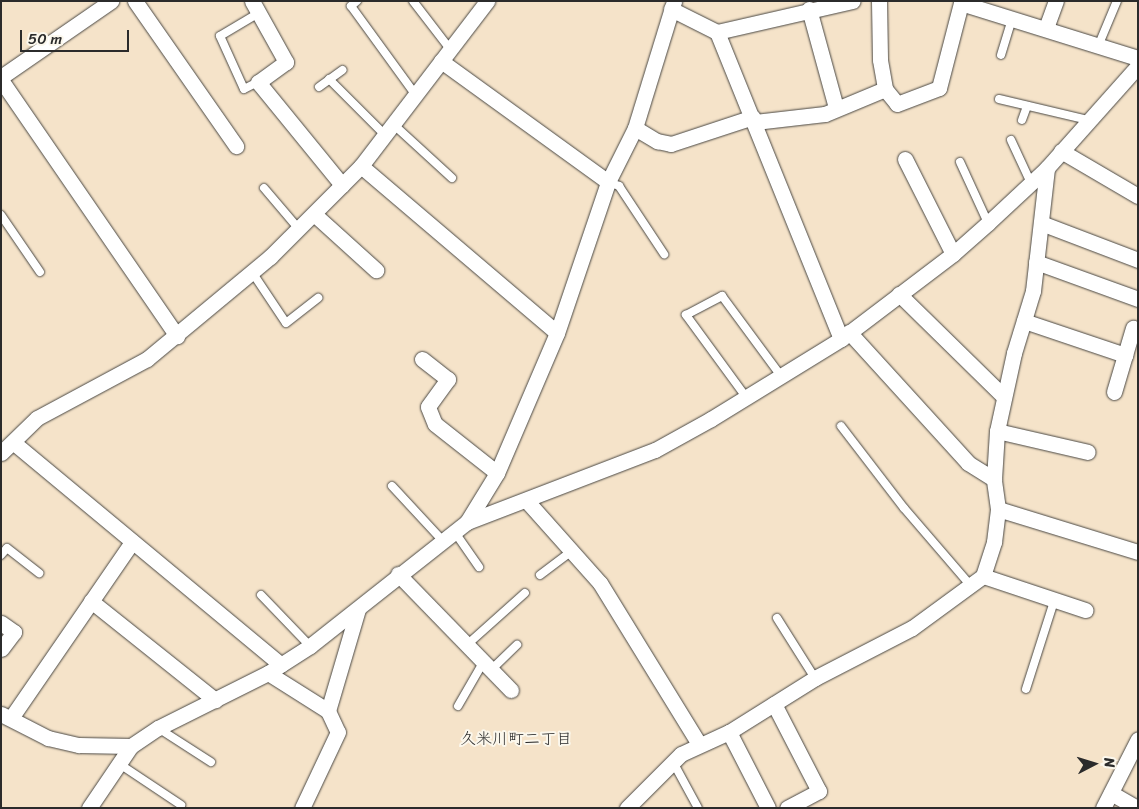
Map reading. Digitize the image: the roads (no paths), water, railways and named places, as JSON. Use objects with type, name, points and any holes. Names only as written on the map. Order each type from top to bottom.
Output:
[{"type":"street","points":[[111,1],[1,78],[176,336]]},
{"type":"street","points":[[135,1],[236,146]]},
{"type":"street","points":[[1,454],[37,418],[126,373],[176,336],[252,272],[314,214],[361,166],[487,1]]},
{"type":"street","points":[[717,32],[832,3],[852,1]]},
{"type":"street","points":[[879,1],[880,60],[885,89],[897,104],[939,88],[959,2],[981,5],[1012,18],[1100,44],[1138,58]]},
{"type":"street","points":[[1046,28],[1056,1]]},
{"type":"street","points":[[467,522],[496,473],[557,333],[608,182],[635,128],[673,5],[717,32],[845,335],[968,463],[994,479]]},
{"type":"street","points":[[255,8],[286,62],[258,82],[342,185]]},
{"type":"street","points":[[808,9],[836,108]]},
{"type":"street","points":[[445,55],[608,182]]},
{"type":"street","points":[[89,808],[131,746],[158,728],[274,669],[310,646],[358,609],[398,574],[467,522],[655,450],[781,376],[845,335],[953,254],[988,223],[1047,168],[1138,66]]},
{"type":"street","points":[[635,128],[657,141],[671,144],[754,120],[825,114],[885,89]]},
{"type":"street","points":[[1061,151],[1138,196]]},
{"type":"street","points":[[905,160],[953,254]]},
{"type":"street","points":[[361,166],[557,333]]},
{"type":"street","points":[[627,808],[673,762],[699,744],[729,732],[815,678],[912,628],[972,587],[983,576],[994,542],[998,509],[994,479],[997,431],[1004,397],[1033,291],[1047,168]]},
{"type":"street","points":[[314,214],[376,270]]},
{"type":"street","points":[[1041,223],[1138,260]]},
{"type":"street","points":[[1036,262],[1138,299]]},
{"type":"street","points":[[899,294],[1004,397]]},
{"type":"street","points":[[1024,321],[1125,355]]},
{"type":"street","points":[[1114,392],[1133,328]]},
{"type":"street","points":[[422,359],[448,379],[428,407],[435,424],[496,473]]},
{"type":"street","points":[[997,431],[1088,452]]},
{"type":"street","points":[[14,443],[132,542],[274,669],[328,711],[338,732],[302,808]]},
{"type":"street","points":[[526,500],[600,583],[699,744]]},
{"type":"street","points":[[998,509],[1138,552]]},
{"type":"street","points":[[131,746],[79,745],[48,738],[6,716],[132,542]]},
{"type":"street","points":[[398,574],[469,643],[511,690]]},
{"type":"street","points":[[983,576],[1085,610]]},
{"type":"street","points":[[91,601],[215,700]]},
{"type":"street","points":[[328,711],[358,609]]},
{"type":"street","points":[[1,623],[14,632],[1,649]]},
{"type":"street","points":[[774,704],[819,791],[787,808]]},
{"type":"street","points":[[729,732],[768,808]]},
{"type":"street","points":[[1103,808],[1138,739]]},
{"type":"street","points":[[1110,793],[1136,808]]},
{"type":"lane","points":[[357,1],[351,6],[415,94]]},
{"type":"lane","points":[[413,1],[445,55]]},
{"type":"lane","points":[[1100,44],[1117,1]]},
{"type":"lane","points":[[255,8],[220,36],[244,89],[258,82]]},
{"type":"lane","points":[[1001,55],[1012,18]]},
{"type":"lane","points":[[319,87],[342,70]]},
{"type":"lane","points":[[330,79],[389,130],[452,178]]},
{"type":"lane","points":[[999,99],[1088,120]]},
{"type":"lane","points":[[1022,120],[1027,106]]},
{"type":"lane","points":[[1011,140],[1031,183]]},
{"type":"lane","points":[[960,162],[988,223]]},
{"type":"lane","points":[[608,182],[619,186],[664,254]]},
{"type":"lane","points":[[264,188],[298,228]]},
{"type":"lane","points":[[1,215],[40,272]]},
{"type":"lane","points":[[252,272],[286,323],[318,298]]},
{"type":"lane","points":[[746,397],[686,315],[722,296],[781,376]]},
{"type":"lane","points":[[841,426],[904,508],[972,587]]},
{"type":"lane","points":[[392,486],[448,535],[478,567]]},
{"type":"lane","points":[[1,555],[7,548],[39,573]]},
{"type":"lane","points":[[540,575],[571,552]]},
{"type":"lane","points":[[469,643],[525,594]]},
{"type":"lane","points":[[261,595],[310,646]]},
{"type":"lane","points":[[1026,689],[1054,601]]},
{"type":"lane","points":[[777,618],[815,678]]},
{"type":"lane","points":[[458,706],[488,665],[517,645]]},
{"type":"lane","points":[[158,728],[211,762]]},
{"type":"lane","points":[[673,762],[698,808]]},
{"type":"lane","points":[[118,763],[181,805]]},
{"type":"district","name":"久米川町二丁目","points":[[516,739]]}]
